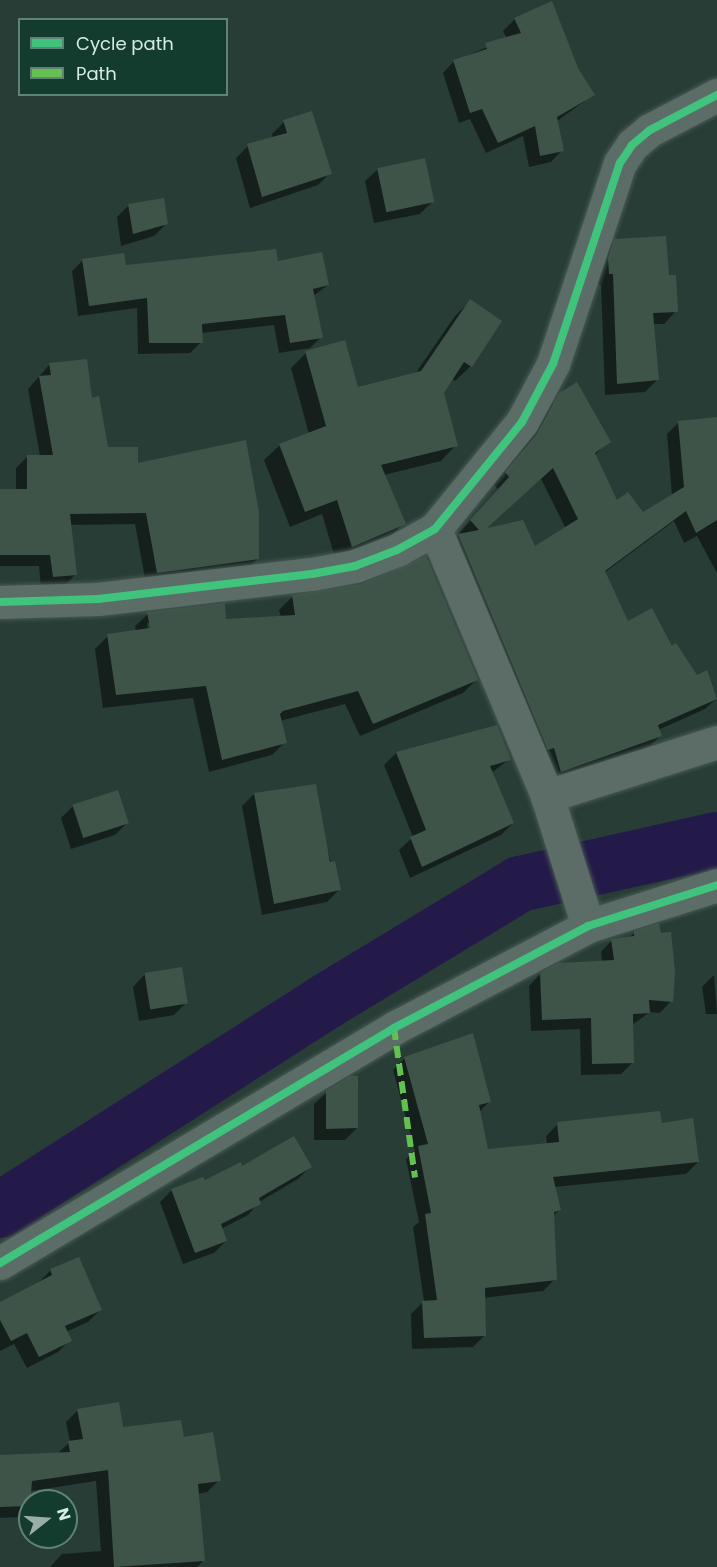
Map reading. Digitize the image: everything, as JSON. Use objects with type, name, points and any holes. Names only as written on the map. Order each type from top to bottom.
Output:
[{"type":"street","points":[[0,602],[98,598],[312,574],[355,566],[397,550],[435,529],[522,422],[553,364],[626,154],[650,130],[717,95]]},
{"type":"street","points":[[435,529],[547,796],[585,918]]},
{"type":"street","points":[[547,796],[717,742]]},
{"type":"street","points":[[0,1263],[394,1028],[585,918],[717,885]]},
{"type":"building","points":[[552,1],[578,68],[595,95],[557,117],[564,151],[540,156],[535,126],[498,143],[482,109],[470,113],[453,60],[487,49],[485,43],[521,33],[514,18]]},
{"type":"building","points":[[312,111],[332,174],[262,197],[247,144],[287,133],[283,120]]},
{"type":"building","points":[[425,158],[434,202],[386,212],[377,168]]},
{"type":"building","points":[[164,198],[168,224],[133,234],[128,204]]},
{"type":"building","points":[[666,236],[669,275],[676,275],[678,312],[653,313],[659,380],[617,384],[613,274],[609,274],[608,258],[614,239]]},
{"type":"building","points":[[276,249],[278,261],[322,252],[329,285],[313,289],[323,338],[290,343],[285,315],[202,324],[203,343],[149,343],[147,298],[89,306],[82,259],[124,253],[126,265]]},
{"type":"building","points":[[470,299],[502,321],[472,367],[464,362],[444,393],[458,446],[381,465],[406,524],[352,547],[337,500],[305,512],[279,444],[326,426],[305,351],[345,340],[358,387],[421,371]]},
{"type":"building","points":[[87,359],[92,398],[99,396],[108,447],[138,447],[138,463],[246,440],[259,512],[259,559],[157,573],[146,513],[70,514],[77,575],[53,577],[50,555],[0,555],[0,489],[27,489],[27,455],[53,455],[39,376],[51,375],[49,363]]},
{"type":"building","points":[[577,382],[611,442],[595,453],[617,500],[628,492],[643,512],[684,487],[678,421],[717,417],[717,520],[696,533],[686,511],[605,571],[628,621],[652,608],[672,646],[676,643],[697,675],[707,670],[717,699],[658,725],[662,736],[561,772],[554,748],[548,750],[458,534],[479,530],[470,520],[509,477],[505,472],[537,434],[559,393]],"holes":[[[553,468],[578,519],[535,546],[523,520],[487,528]]]},
{"type":"building","points":[[426,556],[478,680],[373,724],[358,691],[283,711],[280,714],[287,743],[222,760],[206,686],[116,695],[107,634],[150,628],[147,612],[225,603],[226,619],[295,615],[292,595],[361,584]]},
{"type":"building","points":[[497,725],[511,760],[490,766],[514,823],[422,867],[410,837],[426,830],[396,752]]},
{"type":"building","points":[[316,784],[330,862],[335,861],[341,890],[274,904],[254,793]]},
{"type":"building","points":[[118,790],[129,823],[83,838],[72,805]]},
{"type":"building","points":[[659,923],[661,933],[671,932],[675,972],[673,1002],[649,1000],[650,1013],[633,1014],[634,1063],[592,1064],[591,1018],[542,1020],[540,973],[558,963],[614,960],[611,939],[634,936],[634,931]]},
{"type":"building","points":[[182,967],[188,1004],[150,1009],[144,973]]},
{"type":"building","points":[[473,1033],[491,1102],[479,1105],[488,1149],[559,1142],[557,1122],[660,1111],[662,1123],[693,1118],[699,1162],[553,1177],[561,1210],[554,1212],[557,1280],[485,1288],[486,1336],[424,1338],[422,1301],[437,1300],[425,1214],[431,1213],[418,1146],[428,1144],[404,1057]]},
{"type":"building","points":[[350,1076],[358,1076],[358,1128],[326,1129],[326,1091]]},
{"type":"building","points":[[294,1136],[312,1167],[259,1198],[261,1204],[221,1224],[227,1241],[195,1253],[171,1189],[203,1177],[205,1180],[241,1162],[242,1166]]},
{"type":"building","points":[[79,1257],[102,1310],[65,1326],[72,1341],[39,1357],[27,1333],[11,1341],[0,1320],[0,1302],[52,1275],[50,1269]]},
{"type":"building","points":[[119,1402],[123,1427],[181,1420],[184,1437],[213,1432],[221,1481],[198,1484],[205,1561],[114,1567],[108,1470],[32,1481],[31,1489],[18,1489],[18,1506],[0,1507],[0,1455],[70,1452],[68,1441],[83,1439],[77,1409]]},
{"type":"waterway","points":[[0,1210],[325,1002],[520,884],[717,840]]},
{"type":"marked path","points":[[394,1028],[415,1178]]},
{"type":"cycle path","points":[[0,602],[98,599],[312,574],[355,566],[397,550],[435,529],[522,422],[553,364],[620,163],[632,145],[650,130],[717,95]]},
{"type":"cycle path","points":[[0,1263],[394,1028],[588,926],[717,885]]}]
